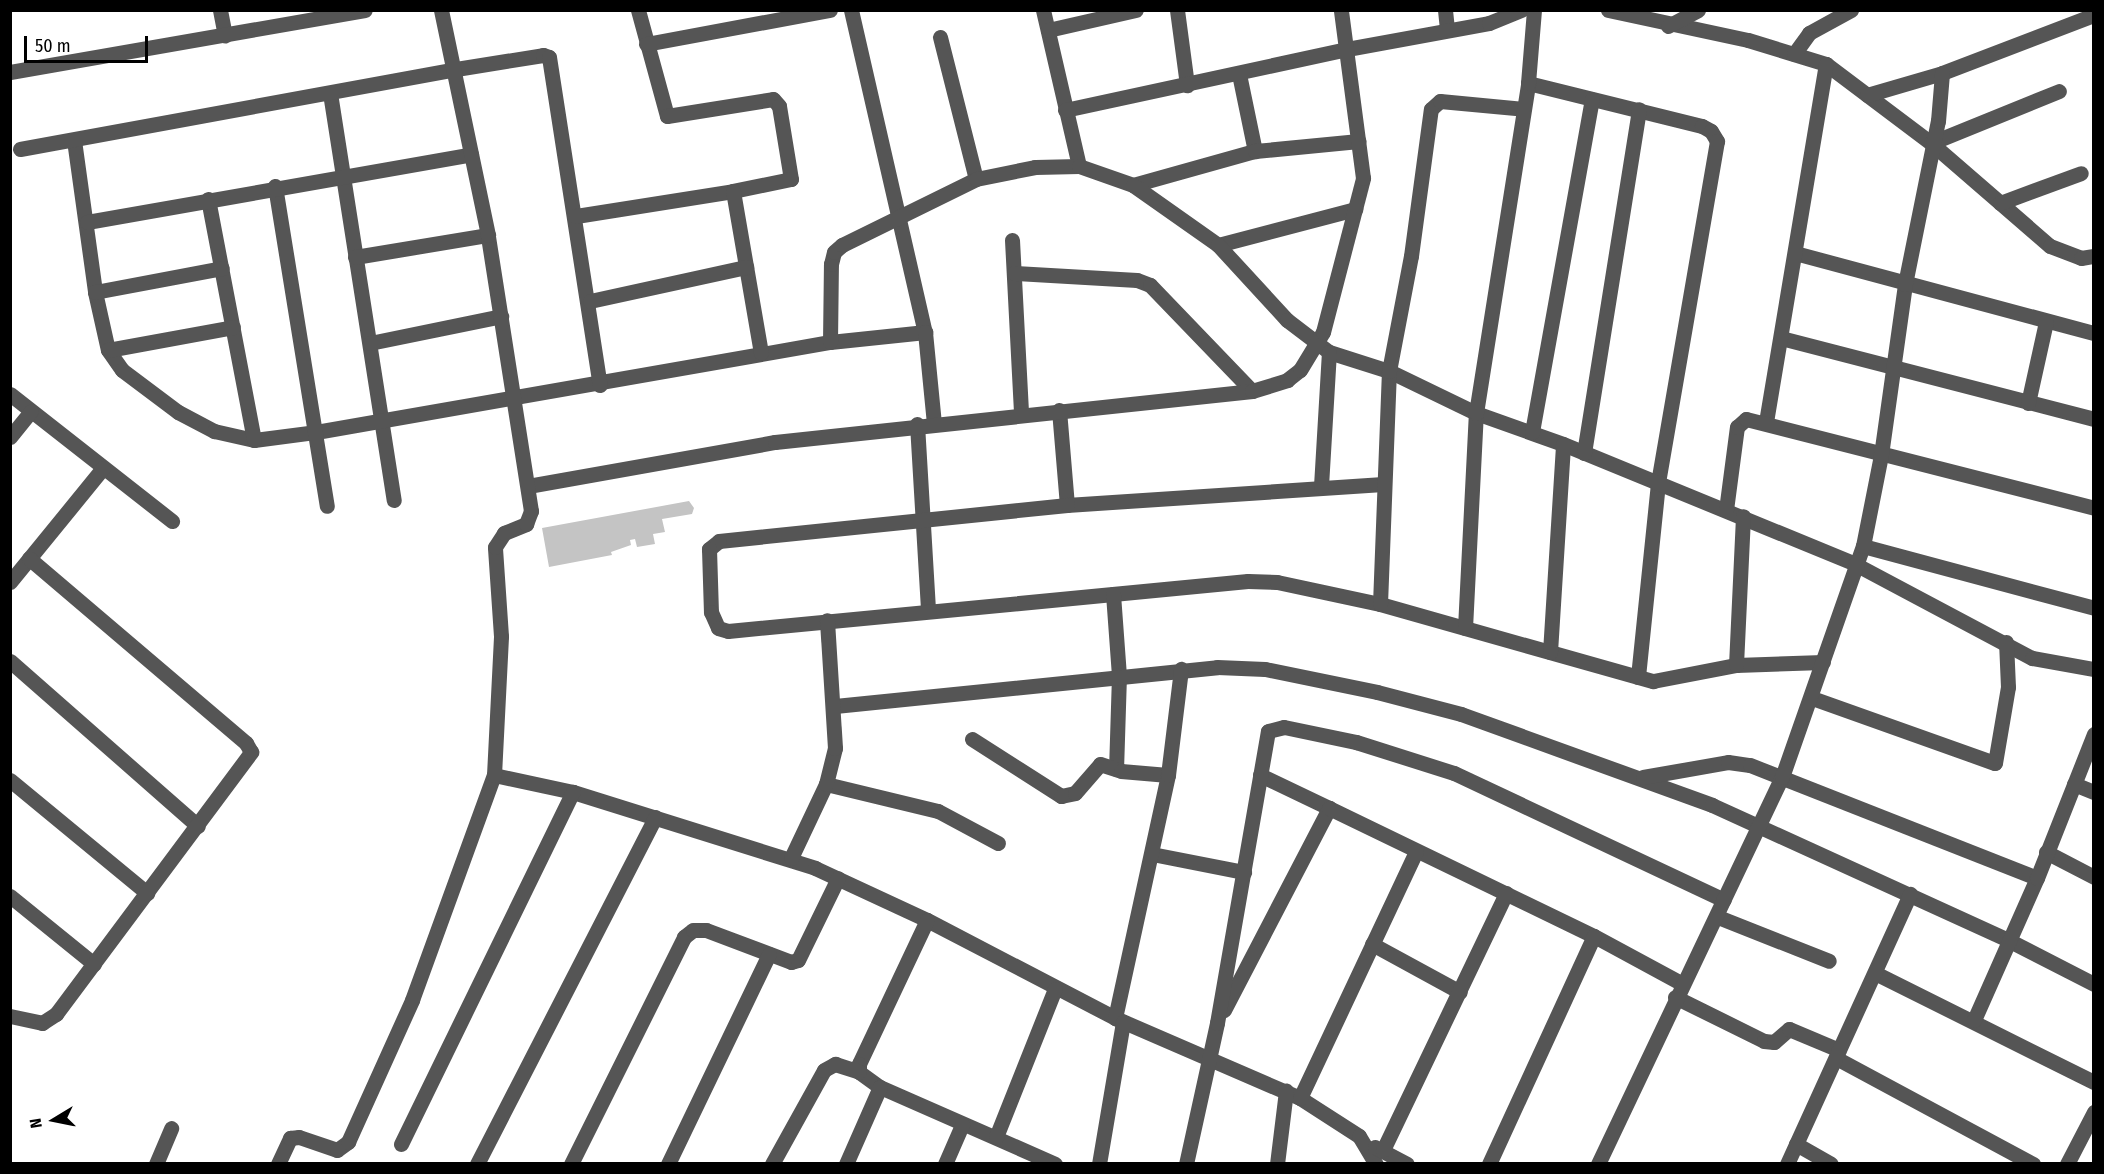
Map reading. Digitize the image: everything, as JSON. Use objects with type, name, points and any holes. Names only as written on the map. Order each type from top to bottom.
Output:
[{"type":"street","points":[[220,10],[225,36]]},
{"type":"street","points":[[10,72],[365,10]]},
{"type":"street","points":[[278,1164],[290,1138],[299,1137],[337,1150],[348,1142],[412,1000],[494,775],[501,673],[495,547],[504,532],[530,518],[528,486],[488,236],[456,69],[441,10]]},
{"type":"street","points":[[576,216],[733,191],[791,179],[776,100],[667,116],[638,10]]},
{"type":"street","points":[[646,44],[774,15],[830,10]]},
{"type":"street","points":[[851,10],[896,217],[914,270],[925,332],[934,423]]},
{"type":"street","points":[[1043,10],[1079,166]]},
{"type":"street","points":[[1048,30],[1136,10]]},
{"type":"street","points":[[1177,10],[1187,85]]},
{"type":"street","points":[[1321,486],[1323,348],[1364,178],[1341,10]]},
{"type":"street","points":[[1445,10],[1447,30]]},
{"type":"street","points":[[1065,110],[1347,49],[1489,23],[1521,10]]},
{"type":"street","points":[[1465,628],[1476,413],[1528,83],[1534,10]]},
{"type":"street","points":[[1608,10],[1668,26],[1748,40],[1826,64],[1931,143],[2050,246],[2081,258],[2094,256]]},
{"type":"street","points":[[1668,26],[1698,10]]},
{"type":"street","points":[[1794,54],[1809,33],[1851,10]]},
{"type":"street","points":[[1867,95],[1942,73],[2094,15]]},
{"type":"street","points":[[940,37],[976,179]]},
{"type":"street","points":[[20,149],[456,69],[543,55],[549,57],[590,301],[600,385]]},
{"type":"street","points":[[1766,422],[1826,64]]},
{"type":"street","points":[[1598,1164],[1678,990],[1718,917],[1782,777],[1812,698],[1855,564],[1863,546],[1881,455],[1905,284],[1931,143],[1942,99],[1942,73]]},
{"type":"street","points":[[1239,74],[1255,151]]},
{"type":"street","points":[[1528,83],[1639,109],[1707,128],[1717,141],[1658,483],[1638,677]]},
{"type":"street","points":[[1931,143],[2058,90]]},
{"type":"street","points":[[330,93],[394,500]]},
{"type":"street","points":[[1533,432],[1592,99]]},
{"type":"street","points":[[1380,604],[1389,371],[1412,256],[1432,105],[1440,101],[1524,109]]},
{"type":"street","points":[[1584,453],[1639,109]]},
{"type":"street","points":[[74,140],[95,292],[108,350],[122,370],[178,412],[214,431],[254,440],[316,432],[600,385],[761,353],[830,342],[925,332]]},
{"type":"street","points":[[1133,185],[1255,151],[1359,141]]},
{"type":"street","points":[[87,222],[275,186],[471,154]]},
{"type":"street","points":[[830,342],[834,252],[896,217],[976,179],[1035,167],[1079,166],[1133,185],[1218,245],[1287,320],[1323,348],[1389,371],[1476,413],[1533,432],[1743,516],[1855,564],[2006,642],[2032,658],[2094,669]]},
{"type":"street","points":[[2000,203],[2080,173]]},
{"type":"street","points":[[275,186],[327,506]]},
{"type":"street","points":[[733,191],[761,353]]},
{"type":"street","points":[[208,199],[254,440]]},
{"type":"street","points":[[1218,245],[1355,210]]},
{"type":"street","points":[[355,257],[488,236]]},
{"type":"street","points":[[1012,240],[1021,414]]},
{"type":"street","points":[[1795,253],[2094,333]]},
{"type":"street","points":[[590,301],[746,267]]},
{"type":"street","points":[[95,292],[222,268]]},
{"type":"street","points":[[1014,273],[1137,280],[1150,285],[1185,317],[1252,391]]},
{"type":"street","points":[[370,343],[501,316]]},
{"type":"street","points":[[2028,403],[2046,322]]},
{"type":"street","points":[[108,350],[233,327]]},
{"type":"street","points":[[1780,338],[2094,419]]},
{"type":"street","points":[[528,486],[775,442],[917,424],[1252,391],[1287,380],[1323,348]]},
{"type":"street","points":[[10,394],[172,521]]},
{"type":"street","points":[[1059,410],[1067,505]]},
{"type":"street","points":[[10,437],[31,411]]},
{"type":"street","points":[[1726,510],[1738,423],[1746,418],[1881,455],[1964,472],[2094,508]]},
{"type":"street","points":[[917,424],[928,611]]},
{"type":"street","points":[[1551,652],[1563,444]]},
{"type":"street","points":[[13,572],[29,558],[103,468]]},
{"type":"street","points":[[1383,484],[1321,486],[1067,505],[719,541],[708,549],[711,612],[718,628],[728,631],[1113,594],[1277,582],[1380,604],[1638,677],[1667,681],[1736,665],[1823,662]]},
{"type":"street","points":[[1736,665],[1743,516]]},
{"type":"street","points":[[1863,546],[2094,608]]},
{"type":"street","points":[[10,1016],[42,1023],[56,1014],[248,760],[251,752],[246,742],[29,558]]},
{"type":"street","points":[[1113,594],[1119,675],[1116,769]]},
{"type":"street","points":[[791,858],[826,784],[835,748],[835,706],[827,620]]},
{"type":"street","points":[[1812,698],[1995,763],[2008,687],[2006,642]]},
{"type":"street","points":[[10,661],[198,826]]},
{"type":"street","points":[[835,706],[1181,669],[1265,669],[1377,692],[1461,714],[1641,778],[1910,894],[2094,984]]},
{"type":"street","points":[[1099,1164],[1119,1020],[1168,775],[1181,669]]},
{"type":"street","points":[[1186,1164],[1207,1057],[1217,1023],[1265,737],[1274,728],[1356,742],[1454,773],[1724,900]]},
{"type":"street","points":[[1974,1020],[2037,878],[2094,734]]},
{"type":"street","points":[[972,739],[1061,796],[1075,794],[1096,765],[1168,775]]},
{"type":"street","points":[[1641,778],[1728,762],[1750,765],[2037,878]]},
{"type":"street","points":[[494,775],[573,792],[791,858],[838,878],[927,920],[1055,989],[1119,1020],[1300,1098],[1372,1154],[1407,1164]]},
{"type":"street","points":[[1260,775],[1594,936],[1678,990],[1764,1041],[1774,1042],[1789,1029],[2033,1164]]},
{"type":"street","points":[[10,780],[147,893]]},
{"type":"street","points":[[826,784],[938,811],[998,843]]},
{"type":"street","points":[[2074,784],[2094,792]]},
{"type":"street","points":[[401,1144],[573,792]]},
{"type":"street","points":[[1217,1023],[1329,808]]},
{"type":"street","points":[[477,1164],[656,817]]},
{"type":"street","points":[[1300,1098],[1416,852]]},
{"type":"street","points":[[2046,852],[2094,877]]},
{"type":"street","points":[[1152,854],[1244,872]]},
{"type":"street","points":[[571,1164],[684,936],[693,930],[706,930],[791,962],[798,960],[838,878]]},
{"type":"street","points":[[1372,1154],[1460,992],[1506,893]]},
{"type":"street","points":[[1787,1164],[1910,894]]},
{"type":"street","points":[[10,896],[94,964]]},
{"type":"street","points":[[1718,917],[1829,961]]},
{"type":"street","points":[[858,1072],[927,920]]},
{"type":"street","points":[[1488,1164],[1594,936]]},
{"type":"street","points":[[1372,944],[1460,992]]},
{"type":"street","points":[[668,1164],[769,954]]},
{"type":"street","points":[[1875,973],[1974,1020],[2094,1082]]},
{"type":"street","points":[[996,1137],[1055,989]]},
{"type":"street","points":[[772,1164],[824,1070],[835,1064],[858,1072],[880,1087],[1048,1162]]},
{"type":"street","points":[[846,1164],[880,1087]]},
{"type":"street","points":[[1277,1164],[1286,1091]]},
{"type":"street","points":[[2067,1164],[2094,1112]]},
{"type":"street","points":[[945,1164],[962,1125]]},
{"type":"street","points":[[156,1164],[171,1128]]},
{"type":"street","points":[[1796,1144],[1831,1164]]},
{"type":"building","points":[[689,501],[694,508],[692,514],[662,519],[665,532],[653,534],[655,544],[637,547],[635,539],[630,540],[631,545],[611,552],[612,555],[549,567],[542,528]]}]
